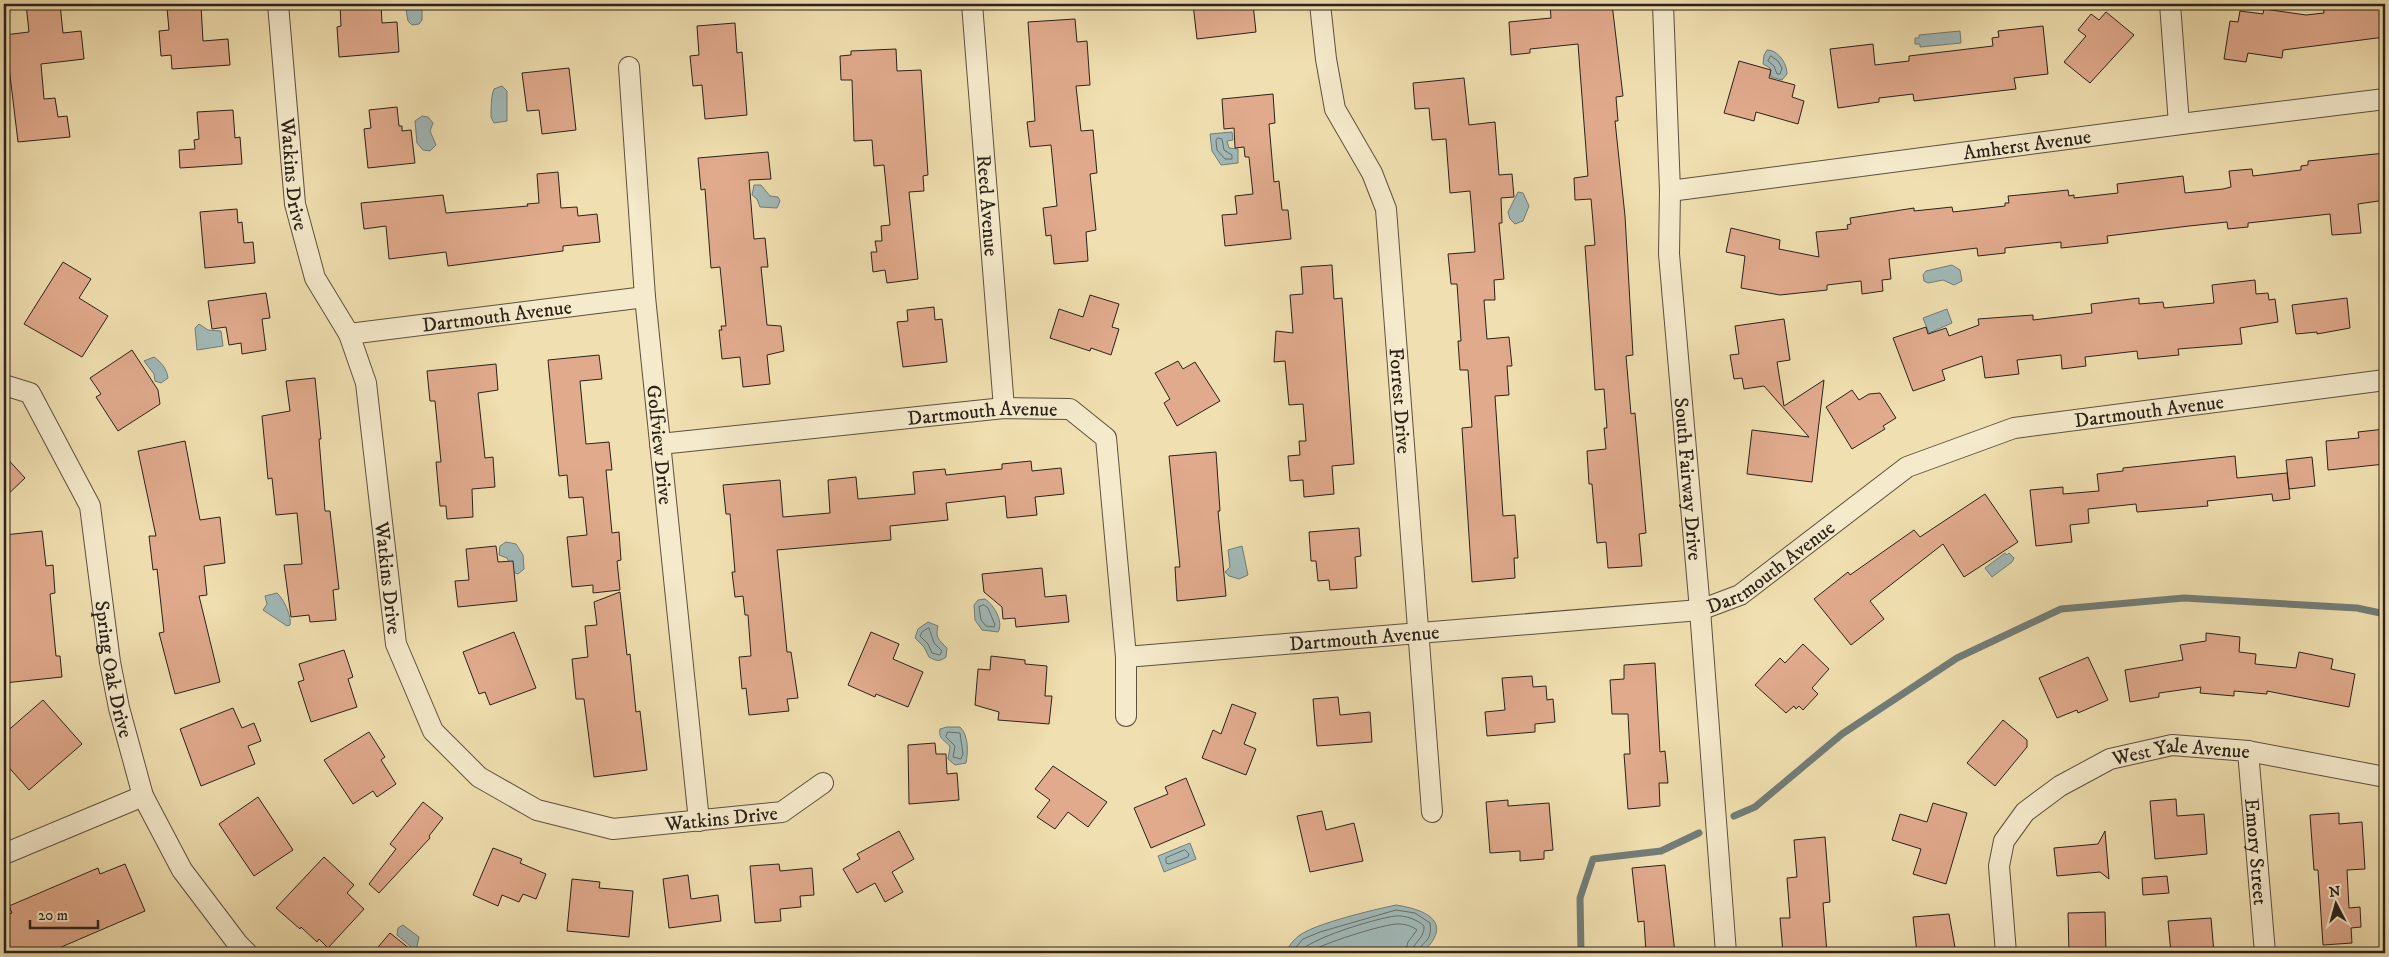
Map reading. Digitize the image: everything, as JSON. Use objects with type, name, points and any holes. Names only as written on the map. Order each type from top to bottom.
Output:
[{"type":"street","name":"Watkins Drive","points":[[278,4],[295,204],[315,278],[349,334],[366,383],[396,644],[433,731],[479,777],[537,810],[613,829],[782,812],[823,783]]},
{"type":"street","name":"Reed Avenue","points":[[972,4],[1004,408]]},
{"type":"street","name":"Forrest Drive","points":[[1320,4],[1326,59],[1335,109],[1372,173],[1386,209],[1432,812]]},
{"type":"street","name":"South Fairway Drive","points":[[1663,4],[1670,191],[1669,254],[1700,610],[1726,953]]},
{"type":"street","points":[[2170,4],[2179,124]]},
{"type":"street","name":"Golfview Drive","points":[[629,67],[645,297],[699,821]]},
{"type":"street","name":"Amherst Avenue","points":[[1670,191],[2385,99]]},
{"type":"street","name":"Dartmouth Avenue","points":[[349,334],[645,297]]},
{"type":"street","name":"Dartmouth Avenue","points":[[1126,657],[1700,610],[1740,594],[1907,467],[2014,428],[2385,380]]},
{"type":"street","name":"Spring Oak Drive","points":[[4,385],[30,393],[90,506],[110,662],[119,708],[144,796],[182,870],[238,944],[248,953]]},
{"type":"street","name":"Dartmouth Avenue","points":[[660,444],[1004,408],[1070,409],[1106,438],[1126,657],[1126,716]]},
{"type":"street","name":"West Yale Avenue","points":[[2006,953],[1999,866],[2004,841],[2025,812],[2060,786],[2110,759],[2172,745],[2248,751],[2385,777]]},
{"type":"street","name":"Emory Street","points":[[2248,751],[2266,953]]},
{"type":"street","points":[[4,854],[144,796]]},
{"type":"water","points":[[405,4],[422,4],[422,20],[419,24],[412,25],[408,21]]},
{"type":"water","points":[[1960,31],[1961,43],[1920,47],[1920,44],[1915,44],[1915,38],[1919,38],[1919,35]]},
{"type":"water","points":[[1767,50],[1775,52],[1784,62],[1787,74],[1782,80],[1771,77],[1770,68],[1763,64],[1764,55]]},
{"type":"water","points":[[502,86],[507,91],[507,121],[494,123],[491,117],[492,95],[494,89]]},
{"type":"water","points":[[422,116],[428,117],[433,123],[430,131],[436,145],[430,151],[423,150],[417,143],[415,121]]},
{"type":"water","points":[[1232,132],[1233,140],[1227,141],[1229,148],[1238,149],[1238,163],[1221,165],[1212,151],[1210,134]]},
{"type":"water","points":[[754,185],[761,185],[770,196],[778,197],[780,201],[777,208],[760,207],[757,199],[752,195]]},
{"type":"water","points":[[1518,192],[1523,193],[1529,206],[1523,221],[1515,224],[1510,219],[1508,212]]},
{"type":"water","points":[[1952,265],[1960,270],[1962,281],[1954,285],[1943,280],[1928,283],[1924,281],[1923,275],[1926,271]]},
{"type":"water","points":[[1947,309],[1952,323],[1929,333],[1923,318]]},
{"type":"water","points":[[199,324],[208,330],[221,331],[223,346],[197,350],[195,328]]},
{"type":"water","points":[[154,357],[163,366],[168,378],[161,383],[155,381],[154,374],[144,361]]},
{"type":"water","points":[[506,542],[516,544],[523,555],[524,569],[518,574],[515,573],[507,558],[499,555],[500,546]]},
{"type":"water","points":[[1242,546],[1248,575],[1239,579],[1229,576],[1225,572],[1230,567],[1228,550]]},
{"type":"water","points":[[2005,553],[2007,555],[2009,553],[2014,558],[2012,562],[1992,577],[1985,568]]},
{"type":"water","points":[[277,593],[282,599],[290,617],[290,625],[287,626],[263,610],[267,604],[265,596]]},
{"type":"water","points":[[985,599],[992,605],[999,619],[1000,628],[998,632],[982,630],[975,620],[974,605],[978,600]]},
{"type":"water","points":[[928,622],[938,626],[938,638],[947,648],[946,657],[942,660],[929,657],[924,647],[915,638],[918,629]]},
{"type":"water","points":[[960,727],[963,731],[967,744],[966,763],[955,765],[948,759],[950,747],[940,735],[940,729]]},
{"type":"water","points":[[1190,843],[1196,859],[1164,872],[1158,856]]},
{"type":"water","points":[[1396,905],[1418,910],[1427,914],[1433,920],[1436,926],[1436,934],[1422,953],[1285,953],[1295,939],[1308,930],[1346,917]]},
{"type":"water","points":[[403,925],[419,937],[416,951],[397,935],[398,928]]},
{"type":"building","points":[[26,4],[60,4],[63,33],[81,31],[84,59],[41,64],[44,99],[55,98],[58,117],[67,116],[70,137],[18,142],[9,67],[6,67],[4,35],[29,32]]},
{"type":"building","points":[[340,4],[381,4],[382,23],[397,22],[399,52],[339,57],[337,27],[341,26]]},
{"type":"building","points":[[1193,4],[1253,4],[1256,32],[1197,39]]},
{"type":"building","points":[[1550,4],[1612,4],[1623,96],[1616,97],[1618,121],[1615,121],[1625,216],[1633,355],[1626,356],[1631,414],[1635,413],[1646,533],[1639,534],[1642,566],[1608,568],[1606,542],[1597,543],[1592,484],[1589,484],[1587,451],[1606,449],[1604,428],[1607,428],[1604,389],[1595,390],[1585,246],[1595,245],[1591,199],[1575,200],[1574,178],[1588,176],[1578,44],[1530,49],[1530,53],[1511,55],[1509,22],[1551,18]]},
{"type":"building","points":[[2323,4],[2385,4],[2385,37],[2283,50],[2282,58],[2248,53],[2246,62],[2224,59],[2230,21],[2238,22],[2240,11],[2263,14],[2264,9],[2306,15],[2324,13]]},
{"type":"building","points":[[201,6],[203,41],[228,39],[230,65],[172,69],[171,55],[161,56],[159,31],[169,30],[167,8]]},
{"type":"building","points":[[2106,12],[2134,35],[2090,83],[2064,62],[2086,36],[2078,30],[2091,14],[2099,20]]},
{"type":"building","points":[[1075,19],[1077,42],[1087,41],[1090,85],[1076,86],[1081,131],[1093,130],[1097,173],[1090,174],[1096,230],[1086,232],[1088,261],[1054,264],[1051,235],[1046,236],[1043,208],[1057,206],[1051,145],[1030,147],[1027,122],[1035,121],[1028,22]]},
{"type":"building","points":[[735,23],[737,53],[742,52],[747,115],[705,119],[702,85],[693,86],[690,56],[699,55],[697,26]]},
{"type":"building","points":[[2043,26],[2048,74],[2014,78],[2016,89],[1914,101],[1913,94],[1879,98],[1879,102],[1838,108],[1830,49],[1873,44],[1875,65],[1909,61],[1909,56],[1993,46],[1992,38],[1999,37],[1998,31]]},
{"type":"building","points":[[896,49],[897,71],[921,70],[928,175],[923,176],[924,191],[909,192],[918,279],[887,283],[885,270],[873,272],[871,252],[877,252],[875,241],[882,241],[881,226],[890,225],[884,165],[874,166],[872,140],[854,141],[852,80],[841,80],[840,56],[851,55],[851,51]]},
{"type":"building","points":[[1739,61],[1771,70],[1769,78],[1795,85],[1792,97],[1804,101],[1798,124],[1756,112],[1754,121],[1724,113]]},
{"type":"building","points":[[569,68],[576,130],[542,134],[539,110],[527,111],[522,73]]},
{"type":"building","points":[[1464,78],[1469,125],[1495,122],[1499,175],[1512,174],[1514,197],[1501,198],[1502,223],[1499,223],[1504,279],[1494,280],[1495,300],[1484,300],[1487,339],[1509,337],[1512,366],[1507,366],[1509,395],[1495,396],[1503,516],[1515,515],[1518,558],[1514,558],[1515,578],[1472,582],[1462,428],[1472,427],[1468,370],[1460,370],[1458,341],[1461,341],[1457,284],[1451,284],[1448,254],[1475,252],[1470,191],[1450,193],[1446,139],[1432,140],[1429,108],[1415,109],[1413,83]]},
{"type":"building","points":[[1273,94],[1275,123],[1269,124],[1274,182],[1279,181],[1282,210],[1288,210],[1291,239],[1225,246],[1222,215],[1237,214],[1235,196],[1253,194],[1249,157],[1245,157],[1244,147],[1235,148],[1234,128],[1224,129],[1222,99]]},
{"type":"building","points":[[397,107],[399,126],[402,126],[402,131],[411,130],[415,163],[368,168],[364,129],[371,128],[369,110]]},
{"type":"building","points":[[233,110],[235,138],[240,137],[242,164],[180,168],[179,150],[195,149],[194,140],[199,139],[197,112]]},
{"type":"building","points":[[768,152],[771,179],[749,180],[754,239],[765,238],[768,267],[761,267],[767,325],[781,326],[784,351],[767,355],[770,384],[743,387],[740,357],[722,359],[719,330],[722,330],[721,326],[726,326],[720,267],[711,268],[705,189],[701,190],[698,158]]},
{"type":"building","points":[[2385,153],[2385,200],[2358,204],[2361,233],[2332,235],[2330,214],[2248,223],[2248,227],[2228,229],[2227,222],[2189,226],[2107,236],[2108,243],[2061,248],[2061,242],[2005,248],[2005,253],[1978,256],[1977,248],[1889,259],[1891,279],[1882,280],[1883,291],[1862,294],[1861,281],[1827,285],[1827,290],[1780,295],[1741,288],[1745,256],[1726,252],[1731,228],[1780,240],[1779,249],[1819,257],[1816,232],[1848,229],[1847,225],[1851,224],[1850,218],[1914,208],[1914,211],[1952,207],[1953,212],[2005,206],[2005,203],[2009,203],[2008,196],[2068,190],[2069,196],[2074,195],[2074,198],[2118,193],[2117,184],[2183,176],[2185,193],[2223,189],[2231,187],[2229,171],[2252,169],[2253,176],[2301,170],[2301,166],[2308,165],[2308,161]]},
{"type":"building","points":[[558,172],[561,208],[577,207],[578,216],[597,214],[600,242],[563,246],[563,251],[448,266],[446,252],[389,259],[386,226],[364,229],[361,203],[443,195],[446,213],[528,206],[527,204],[539,203],[537,174]]},
{"type":"building","points":[[237,209],[238,223],[242,222],[244,243],[253,242],[255,263],[205,268],[200,212]]},
{"type":"building","points":[[63,262],[91,279],[79,298],[108,316],[82,357],[24,324]]},
{"type":"building","points":[[1332,265],[1334,299],[1342,298],[1354,464],[1332,466],[1334,494],[1304,497],[1303,480],[1290,481],[1288,456],[1300,455],[1299,441],[1306,441],[1303,404],[1289,405],[1285,361],[1274,362],[1276,331],[1293,333],[1290,295],[1303,294],[1301,267]]},
{"type":"building","points":[[2255,280],[2256,294],[2268,293],[2269,300],[2275,299],[2278,322],[2240,328],[2242,344],[2178,349],[2179,355],[2138,359],[2137,351],[2085,357],[2086,366],[2062,369],[2061,355],[2017,360],[2019,374],[1985,378],[1982,356],[1942,370],[1945,380],[1913,391],[1893,338],[1926,327],[1928,334],[1946,328],[1949,336],[1979,325],[1978,319],[2033,315],[2033,320],[2092,313],[2091,304],[2139,298],[2139,304],[2163,302],[2164,308],[2214,303],[2212,285]]},
{"type":"building","points":[[266,293],[270,318],[262,319],[266,350],[242,354],[241,343],[229,345],[226,327],[212,329],[208,301]]},
{"type":"building","points":[[1090,295],[1119,304],[1112,327],[1119,329],[1111,355],[1091,348],[1090,351],[1050,338],[1059,309],[1083,317]]},
{"type":"building","points":[[2347,298],[2350,328],[2317,334],[2317,332],[2296,334],[2292,305]]},
{"type":"building","points":[[934,307],[935,320],[942,319],[947,362],[903,367],[897,322],[908,321],[907,310]]},
{"type":"building","points":[[1784,319],[1790,360],[1777,362],[1784,406],[1824,380],[1812,482],[1747,474],[1752,430],[1809,437],[1764,386],[1744,389],[1742,378],[1734,379],[1730,355],[1739,354],[1735,326]]},
{"type":"building","points":[[132,350],[158,390],[160,404],[118,431],[96,397],[101,394],[90,378]]},
{"type":"building","points":[[599,355],[602,379],[580,381],[586,444],[609,442],[612,470],[606,470],[612,533],[619,532],[621,560],[617,561],[620,590],[593,593],[593,585],[572,587],[567,537],[587,535],[583,497],[569,498],[567,475],[559,476],[548,360]]},
{"type":"building","points":[[1178,361],[1183,369],[1195,362],[1220,401],[1177,426],[1164,403],[1170,399],[1155,373]]},
{"type":"building","points":[[496,364],[498,390],[478,393],[485,458],[493,457],[495,487],[472,489],[473,517],[447,519],[446,506],[440,506],[436,462],[441,462],[435,401],[430,401],[427,371]]},
{"type":"building","points":[[315,378],[325,511],[330,511],[339,589],[333,590],[336,620],[310,622],[309,615],[291,617],[284,565],[302,564],[297,513],[276,515],[272,478],[268,479],[262,416],[290,411],[286,381]]},
{"type":"building","points":[[1852,390],[1859,400],[1869,394],[1880,393],[1896,418],[1883,426],[1885,429],[1852,449],[1826,407]]},
{"type":"building","points":[[2385,429],[2385,464],[2328,470],[2326,441],[2359,438],[2358,432]]},
{"type":"building","points":[[185,441],[200,520],[220,517],[225,563],[204,566],[207,595],[199,596],[220,682],[175,694],[159,633],[164,632],[157,569],[153,570],[149,536],[156,536],[138,451]]},
{"type":"building","points":[[1216,452],[1220,511],[1218,511],[1226,596],[1177,601],[1175,567],[1180,567],[1169,456]]},
{"type":"building","points":[[4,455],[25,478],[4,498]]},
{"type":"building","points":[[2235,456],[2237,478],[2287,473],[2290,499],[2273,501],[2272,494],[2207,501],[2208,506],[2137,512],[2136,504],[2088,509],[2089,523],[2070,525],[2072,542],[2036,546],[2030,490],[2063,487],[2063,494],[2099,491],[2097,474],[2123,471],[2123,468]]},
{"type":"building","points":[[2312,457],[2315,486],[2289,489],[2286,460]]},
{"type":"building","points":[[1031,461],[1032,471],[1061,468],[1064,494],[1035,497],[1037,515],[1007,518],[1005,496],[946,503],[948,520],[890,526],[891,540],[777,550],[787,652],[791,652],[798,698],[787,699],[789,711],[749,715],[746,688],[742,689],[739,657],[751,656],[748,615],[745,615],[743,596],[735,597],[732,572],[735,572],[730,514],[726,514],[723,485],[780,480],[783,517],[830,513],[828,480],[856,477],[858,499],[915,494],[913,472],[945,469],[946,475],[1002,469],[1002,464]]},
{"type":"building","points":[[1985,494],[2018,542],[1964,577],[1943,544],[1870,601],[1884,619],[1851,645],[1814,599],[1848,572],[1850,575],[1914,530],[1920,537]]},
{"type":"building","points":[[1359,528],[1361,556],[1355,557],[1357,588],[1330,590],[1329,580],[1318,581],[1316,561],[1311,561],[1309,532]]},
{"type":"building","points":[[42,531],[46,566],[53,565],[55,593],[50,594],[56,656],[60,656],[62,677],[4,683],[4,652],[9,651],[4,593],[4,535]]},
{"type":"building","points":[[496,546],[498,562],[513,561],[517,601],[458,607],[455,581],[469,580],[466,549]]},
{"type":"building","points":[[1042,568],[1045,597],[1066,595],[1069,622],[1016,627],[1015,618],[1003,619],[1002,607],[984,592],[982,574]]},
{"type":"building","points":[[620,592],[627,655],[630,654],[636,712],[640,711],[647,770],[594,777],[584,699],[576,699],[572,659],[588,657],[585,626],[597,625],[594,602]]},
{"type":"building","points":[[514,632],[536,688],[490,705],[485,692],[479,694],[463,652]]},
{"type":"building","points":[[871,632],[899,644],[893,659],[923,672],[908,707],[876,694],[875,697],[848,685]]},
{"type":"building","points":[[2206,633],[2240,637],[2239,652],[2256,654],[2255,664],[2296,668],[2299,652],[2333,659],[2331,669],[2355,674],[2349,707],[2267,691],[2267,694],[2234,691],[2234,696],[2200,693],[2201,687],[2159,693],[2159,697],[2130,702],[2125,670],[2183,660],[2180,645],[2206,641]]},
{"type":"building","points":[[1803,644],[1829,669],[1812,688],[1818,694],[1803,710],[1799,706],[1796,709],[1794,706],[1786,713],[1755,685],[1780,658],[1785,663]]},
{"type":"building","points":[[344,650],[353,677],[348,679],[357,707],[311,722],[298,682],[304,680],[299,664]]},
{"type":"building","points":[[991,656],[1025,660],[1025,664],[1047,666],[1045,696],[1052,696],[1049,724],[998,720],[999,712],[975,705],[978,669],[990,670]]},
{"type":"building","points":[[2088,657],[2108,700],[2078,713],[2077,710],[2057,718],[2039,678]]},
{"type":"building","points":[[1655,663],[1660,752],[1665,751],[1668,783],[1659,783],[1660,806],[1628,809],[1624,754],[1630,754],[1628,714],[1612,714],[1610,680],[1624,679],[1624,665]]},
{"type":"building","points":[[1532,676],[1533,687],[1546,686],[1547,700],[1553,699],[1555,722],[1535,724],[1535,732],[1487,736],[1485,712],[1505,710],[1502,678]]},
{"type":"building","points":[[1338,697],[1340,715],[1370,712],[1372,742],[1317,746],[1313,699]]},
{"type":"building","points":[[43,700],[82,744],[29,790],[4,762],[4,734]]},
{"type":"building","points":[[1232,704],[1256,713],[1244,744],[1256,749],[1246,775],[1202,758],[1213,730],[1221,734]]},
{"type":"building","points":[[233,708],[242,728],[254,723],[261,741],[248,746],[255,764],[201,786],[180,729]]},
{"type":"building","points":[[2003,720],[2027,740],[2027,747],[1995,786],[1967,763]]},
{"type":"building","points":[[369,732],[385,757],[381,760],[396,784],[377,797],[373,791],[353,804],[324,760]]},
{"type":"building","points":[[935,743],[936,754],[946,754],[947,774],[957,773],[959,800],[909,804],[908,745]]},
{"type":"building","points":[[1053,766],[1107,802],[1088,827],[1068,812],[1055,829],[1037,817],[1050,800],[1035,789]]},
{"type":"building","points":[[1186,778],[1205,825],[1151,848],[1134,808],[1168,794],[1165,787]]},
{"type":"building","points":[[258,797],[293,850],[254,876],[219,824]]},
{"type":"building","points":[[2176,799],[2177,816],[2204,814],[2207,854],[2155,859],[2150,801]]},
{"type":"building","points":[[1508,800],[1508,806],[1549,803],[1553,850],[1544,851],[1544,859],[1520,861],[1520,851],[1490,853],[1486,802]]},
{"type":"building","points":[[423,802],[443,818],[429,836],[430,838],[379,893],[369,884],[396,849],[390,844]]},
{"type":"building","points":[[1933,803],[1967,813],[1946,884],[1913,874],[1921,849],[1892,840],[1900,814],[1927,822]]},
{"type":"building","points":[[1322,811],[1326,830],[1354,823],[1363,861],[1310,872],[1297,816]]},
{"type":"building","points":[[2339,813],[2339,824],[2362,822],[2365,869],[2347,870],[2349,908],[2360,907],[2361,927],[2351,928],[2352,943],[2323,945],[2318,870],[2314,870],[2310,815]]},
{"type":"building","points":[[899,831],[914,859],[892,872],[903,892],[885,902],[875,883],[857,893],[843,869],[860,859],[857,854]]},
{"type":"building","points":[[2105,831],[2109,879],[2100,872],[2057,876],[2054,848],[2098,844]]},
{"type":"building","points":[[1825,837],[1830,902],[1823,903],[1827,953],[1783,953],[1780,918],[1790,918],[1787,878],[1797,877],[1794,840]]},
{"type":"building","points":[[493,848],[522,859],[520,863],[546,874],[536,899],[523,894],[519,902],[502,895],[498,906],[473,895]]},
{"type":"building","points":[[324,857],[354,885],[347,893],[364,909],[328,948],[319,939],[317,942],[301,927],[300,929],[276,908]]},
{"type":"building","points":[[125,864],[145,911],[59,948],[61,953],[4,953],[4,916],[12,913],[9,906],[98,868],[100,874]]},
{"type":"building","points":[[779,864],[780,871],[812,868],[814,895],[800,896],[801,907],[780,909],[781,921],[755,923],[750,866]]},
{"type":"building","points":[[1665,865],[1675,953],[1646,953],[1644,921],[1638,922],[1632,868]]},
{"type":"building","points":[[688,875],[691,899],[718,895],[721,921],[669,928],[663,879]]},
{"type":"building","points":[[2167,876],[2169,893],[2143,895],[2142,878]]},
{"type":"building","points":[[572,879],[600,882],[599,888],[633,891],[629,937],[567,931]]},
{"type":"building","points":[[2105,912],[2106,952],[2069,953],[2068,913]]},
{"type":"building","points":[[1949,914],[1956,953],[1917,953],[1913,917]]},
{"type":"building","points":[[2211,918],[2214,953],[2171,953],[2168,921]]},
{"type":"building","points":[[390,933],[415,953],[373,953]]},
{"type":"waterway","points":[[1734,816],[1755,807],[1842,734],[1957,658],[2061,609],[2184,598],[2357,608],[2385,614]]},
{"type":"waterway","points":[[1581,953],[1580,898],[1593,859],[1661,851],[1699,833]]}]
